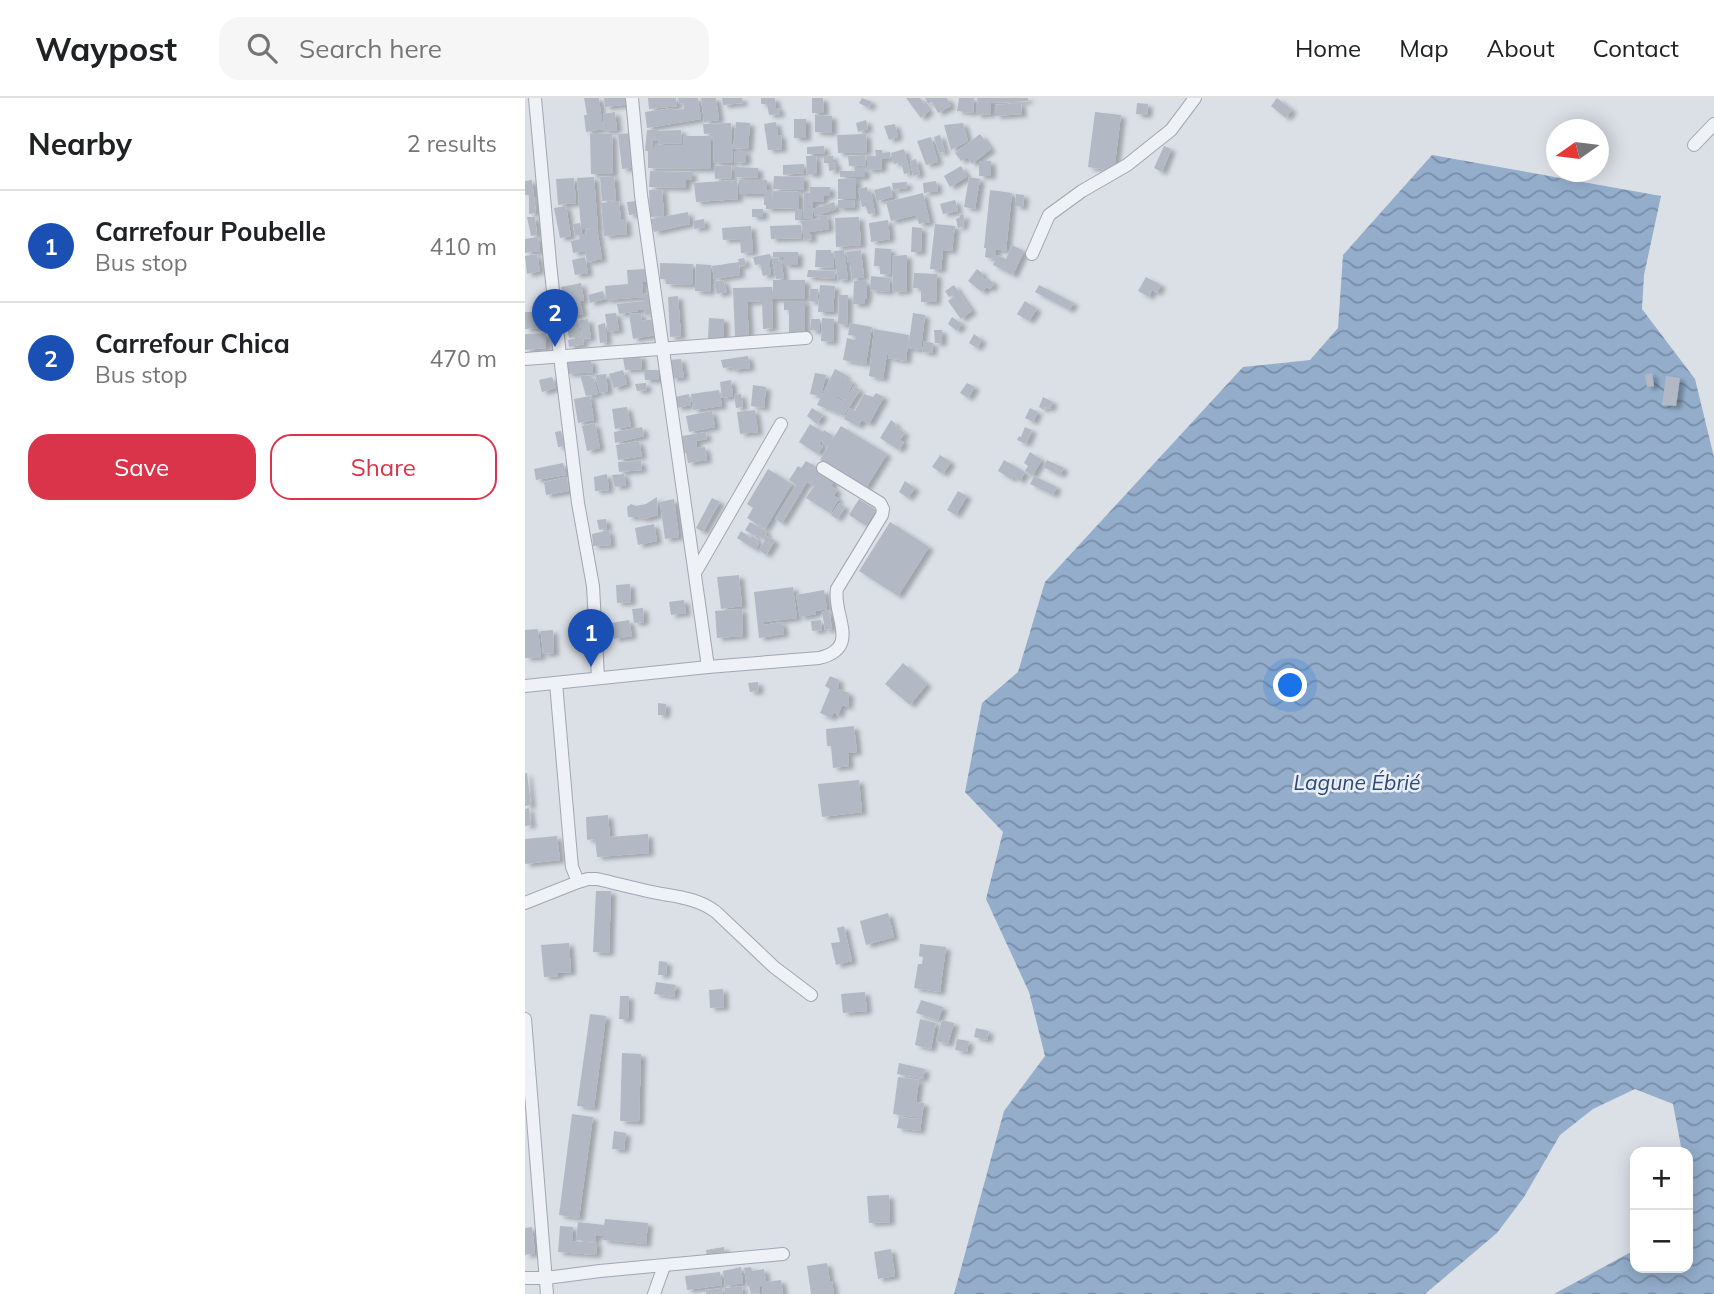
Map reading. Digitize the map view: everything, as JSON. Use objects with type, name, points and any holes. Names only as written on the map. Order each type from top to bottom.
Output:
[{"type":"street","points":[[535,98],[550,263],[578,503],[593,586],[598,678]]},
{"type":"street","points":[[632,98],[641,195],[708,667]]},
{"type":"street","points":[[1032,254],[1049,215],[1082,191],[1127,165],[1171,130],[1195,98]]},
{"type":"street","points":[[1694,145],[1714,124]]},
{"type":"street","points":[[525,359],[806,338]]},
{"type":"street","points":[[695,573],[781,424]]},
{"type":"street","points":[[525,686],[831,655],[843,638],[836,596],[838,589],[883,509],[880,502],[823,468]]},
{"type":"street","points":[[556,683],[572,867],[578,882]]},
{"type":"street","points":[[525,903],[588,878],[706,904],[774,967],[811,996]]},
{"type":"street","points":[[525,1019],[529,1110],[547,1294]]},
{"type":"street","points":[[525,1278],[783,1254]]},
{"type":"street","points":[[654,1294],[664,1266]]},
{"type":"water","name":"Lagune Ébrié","points":[[1432,155],[1546,175],[1546,182],[1583,182],[1661,196],[1644,275],[1642,309],[1695,379],[1714,457],[1714,1294],[1554,1294],[1630,1253],[1630,1273],[1693,1273],[1693,1147],[1681,1147],[1673,1104],[1635,1089],[1593,1109],[1560,1135],[1524,1197],[1497,1233],[1425,1294],[954,1294],[1004,1111],[1045,1056],[1029,992],[986,899],[1003,832],[965,792],[982,703],[1018,672],[1045,582],[1243,367],[1310,360],[1338,328],[1343,255]]},
{"type":"building","points":[[584,98],[599,98],[603,129],[586,132]]},
{"type":"building","points":[[604,98],[630,98],[631,104],[605,107]]},
{"type":"building","points":[[648,98],[676,98],[677,106],[649,109]]},
{"type":"building","points":[[678,98],[698,98],[701,119],[647,128],[645,112],[684,109]]},
{"type":"building","points":[[701,98],[716,98],[719,120],[704,122]]},
{"type":"building","points":[[722,98],[742,98],[743,103],[723,105]]},
{"type":"building","points":[[761,98],[775,98],[780,114],[769,115],[767,104],[761,104]]},
{"type":"building","points":[[812,98],[823,98],[824,113],[812,113]]},
{"type":"building","points":[[862,98],[872,102],[869,108],[859,103]]},
{"type":"building","points":[[906,98],[920,98],[929,111],[921,118]]},
{"type":"building","points":[[925,98],[947,98],[951,106],[938,113],[932,102],[928,104]]},
{"type":"building","points":[[959,98],[974,98],[973,113],[957,111]]},
{"type":"building","points":[[977,98],[1028,98],[1028,101],[991,103],[991,114],[976,115]]},
{"type":"building","points":[[1277,98],[1292,110],[1286,118],[1271,106]]},
{"type":"building","points":[[1021,103],[1022,114],[995,116],[995,105]]},
{"type":"building","points":[[1137,103],[1148,104],[1147,115],[1136,114]]},
{"type":"building","points":[[615,112],[617,130],[604,131],[603,114]]},
{"type":"building","points":[[1095,112],[1121,115],[1114,171],[1088,167]]},
{"type":"building","points":[[815,115],[832,116],[832,133],[815,132]]},
{"type":"building","points":[[794,119],[806,119],[806,138],[794,138]]},
{"type":"building","points":[[866,120],[868,129],[858,132],[856,123]]},
{"type":"building","points":[[736,122],[750,123],[748,149],[733,148]]},
{"type":"building","points":[[776,122],[782,149],[768,150],[764,124]]},
{"type":"building","points":[[731,123],[733,163],[714,163],[713,133],[704,134],[703,124]]},
{"type":"building","points":[[963,123],[968,141],[951,150],[944,125]]},
{"type":"building","points":[[895,124],[898,137],[889,140],[884,126]]},
{"type":"building","points":[[647,130],[681,130],[682,143],[658,144],[658,141],[651,141],[651,148],[656,148],[656,145],[683,145],[684,136],[711,136],[711,169],[648,168],[648,151],[645,151]]},
{"type":"building","points":[[634,133],[637,167],[622,169],[618,134]]},
{"type":"building","points":[[590,134],[612,134],[613,174],[591,174]]},
{"type":"building","points":[[866,134],[867,152],[838,153],[837,135]]},
{"type":"building","points":[[980,134],[991,149],[972,164],[967,157],[961,161],[955,153]]},
{"type":"building","points":[[940,135],[945,152],[939,153],[934,137]]},
{"type":"building","points":[[931,137],[938,162],[926,165],[917,141]]},
{"type":"building","points":[[824,146],[825,154],[807,154],[807,147]]},
{"type":"building","points":[[1164,146],[1171,149],[1162,172],[1154,168]]},
{"type":"building","points":[[904,149],[910,172],[904,174],[901,162],[894,164],[891,153]]},
{"type":"building","points":[[875,150],[890,152],[891,159],[882,159],[882,169],[867,170],[867,156],[876,156]]},
{"type":"building","points":[[734,151],[746,151],[746,162],[735,163]]},
{"type":"building","points":[[865,155],[866,165],[849,166],[848,156]]},
{"type":"building","points":[[806,156],[816,156],[817,174],[807,174]]},
{"type":"building","points":[[824,156],[833,156],[836,170],[829,171],[829,163],[824,163]]},
{"type":"building","points":[[916,159],[920,174],[913,176],[910,161]]},
{"type":"building","points":[[979,161],[991,161],[991,176],[979,176]]},
{"type":"building","points":[[804,164],[804,173],[783,175],[783,165]]},
{"type":"building","points":[[731,165],[732,178],[715,179],[714,166]]},
{"type":"building","points":[[961,166],[967,177],[950,187],[944,176]]},
{"type":"building","points":[[735,167],[758,168],[758,178],[735,177]]},
{"type":"building","points":[[855,168],[865,168],[865,177],[840,177],[840,171],[855,171]]},
{"type":"building","points":[[650,171],[692,172],[692,180],[686,180],[686,188],[649,187]]},
{"type":"building","points":[[614,176],[616,200],[602,201],[600,177]]},
{"type":"building","points":[[774,176],[804,177],[804,190],[773,189]]},
{"type":"building","points":[[594,177],[598,228],[581,229],[577,178]]},
{"type":"building","points":[[969,177],[980,179],[975,209],[964,207]]},
{"type":"building","points":[[574,178],[576,203],[558,205],[556,179]]},
{"type":"building","points":[[856,178],[856,199],[838,199],[838,179]]},
{"type":"building","points":[[532,180],[536,213],[529,214],[529,195],[525,195],[525,181]]},
{"type":"building","points":[[737,180],[738,199],[696,202],[694,183]]},
{"type":"building","points":[[739,180],[767,180],[767,190],[772,190],[772,203],[773,191],[799,192],[802,220],[795,220],[795,208],[766,209],[764,194],[739,194]]},
{"type":"building","points":[[936,181],[938,191],[924,193],[923,183]]},
{"type":"building","points":[[907,182],[907,188],[893,190],[892,183]]},
{"type":"building","points":[[890,186],[893,197],[877,201],[874,190]]},
{"type":"building","points":[[810,187],[830,187],[830,196],[824,196],[823,202],[813,202],[812,219],[803,219],[804,193],[810,193]]},
{"type":"building","points":[[867,187],[868,192],[871,191],[875,213],[868,214],[866,206],[862,207],[858,189]]},
{"type":"building","points":[[662,189],[664,216],[650,217],[649,190]]},
{"type":"building","points":[[990,190],[1012,193],[1006,251],[996,249],[995,259],[985,257],[984,248]]},
{"type":"building","points":[[923,193],[930,222],[919,224],[916,215],[891,221],[886,202]]},
{"type":"building","points":[[1016,194],[1024,195],[1023,207],[1015,206]]},
{"type":"building","points":[[838,200],[855,200],[854,208],[838,208]]},
{"type":"building","points":[[955,200],[958,211],[943,214],[940,204]]},
{"type":"building","points":[[619,201],[621,219],[626,219],[627,234],[604,236],[601,203]]},
{"type":"building","points":[[636,201],[637,214],[629,215],[627,202]]},
{"type":"building","points":[[834,202],[836,209],[815,216],[813,209]]},
{"type":"building","points":[[566,206],[571,236],[560,238],[554,208]]},
{"type":"building","points":[[752,209],[763,209],[763,217],[752,217]]},
{"type":"building","points":[[688,212],[690,224],[654,232],[651,219]]},
{"type":"building","points":[[963,214],[964,226],[958,228],[956,219]]},
{"type":"building","points":[[827,215],[829,229],[810,232],[812,239],[804,240],[801,221],[820,219],[820,216]]},
{"type":"building","points":[[527,217],[535,217],[537,235],[531,236]]},
{"type":"building","points":[[859,217],[861,245],[836,247],[835,218]]},
{"type":"building","points":[[704,219],[705,227],[694,229],[693,221]]},
{"type":"building","points":[[888,220],[890,239],[871,242],[869,223]]},
{"type":"building","points":[[580,223],[582,235],[586,234],[585,230],[597,228],[602,259],[587,262],[585,251],[573,253],[571,241],[580,239],[579,235],[575,236],[573,224]]},
{"type":"building","points":[[935,224],[955,226],[952,251],[943,250],[941,270],[930,269]]},
{"type":"building","points":[[801,225],[802,238],[771,239],[770,226]]},
{"type":"building","points":[[751,226],[753,252],[741,253],[740,239],[723,240],[722,228]]},
{"type":"building","points":[[912,227],[922,228],[921,252],[911,252]]},
{"type":"building","points":[[538,237],[540,251],[525,253],[525,239]]},
{"type":"building","points":[[1012,245],[1024,251],[1013,275],[993,265],[997,255],[1006,259]]},
{"type":"building","points":[[875,248],[891,249],[890,275],[880,274],[880,266],[874,266]]},
{"type":"building","points":[[816,250],[831,250],[831,255],[834,255],[834,268],[815,267]]},
{"type":"building","points":[[844,250],[848,279],[838,280],[834,251]]},
{"type":"building","points":[[861,250],[864,277],[852,279],[846,252]]},
{"type":"building","points":[[773,252],[798,252],[798,265],[784,265],[784,257],[773,257]]},
{"type":"building","points":[[537,254],[540,271],[527,274],[525,256]]},
{"type":"building","points":[[770,254],[771,274],[763,276],[760,264],[755,265],[753,257]]},
{"type":"building","points":[[907,255],[907,291],[893,292],[892,256]]},
{"type":"building","points":[[585,257],[588,273],[575,275],[572,260]]},
{"type":"building","points":[[778,257],[784,278],[776,279],[772,259]]},
{"type":"building","points":[[744,258],[746,265],[739,266],[740,275],[714,279],[712,266],[739,262],[738,259]]},
{"type":"building","points":[[660,263],[693,264],[692,285],[666,284],[666,279],[660,279]]},
{"type":"building","points":[[696,264],[711,265],[710,292],[695,291]]},
{"type":"building","points":[[647,269],[648,282],[642,282],[643,294],[650,293],[654,314],[645,315],[644,309],[619,314],[617,304],[644,301],[644,297],[606,300],[605,286],[628,284],[627,270]]},
{"type":"building","points":[[977,269],[983,274],[982,277],[986,280],[988,278],[994,284],[990,289],[987,287],[982,292],[968,281]]},
{"type":"building","points":[[808,270],[835,271],[834,279],[807,277]]},
{"type":"building","points":[[914,273],[937,274],[936,302],[921,302],[921,288],[913,288]]},
{"type":"building","points":[[871,276],[890,278],[889,292],[870,290]]},
{"type":"building","points":[[1146,277],[1161,285],[1157,293],[1152,290],[1149,297],[1138,291]]},
{"type":"building","points":[[723,280],[727,292],[717,294],[714,282]]},
{"type":"building","points":[[773,280],[805,280],[805,299],[772,299],[773,328],[763,329],[762,301],[747,302],[749,338],[735,338],[733,288],[772,287],[773,296]]},
{"type":"building","points":[[854,281],[867,281],[865,304],[853,304]]},
{"type":"building","points":[[581,283],[584,300],[580,301],[583,314],[568,317],[561,287]]},
{"type":"building","points":[[820,285],[835,286],[833,312],[818,312]]},
{"type":"building","points":[[954,285],[972,311],[961,319],[948,301],[954,294],[949,297],[945,291]]},
{"type":"building","points":[[1039,285],[1074,303],[1069,310],[1035,292]]},
{"type":"building","points":[[810,289],[818,289],[817,302],[809,301]]},
{"type":"building","points":[[603,291],[605,299],[590,303],[588,295]]},
{"type":"building","points":[[839,295],[848,295],[847,325],[838,324]]},
{"type":"building","points":[[678,296],[681,336],[670,337],[668,297]]},
{"type":"building","points":[[784,301],[805,301],[805,334],[789,334],[789,310],[784,310]]},
{"type":"building","points":[[1025,301],[1037,309],[1029,321],[1017,314]]},
{"type":"building","points":[[525,312],[539,312],[540,328],[525,329]]},
{"type":"building","points":[[616,313],[619,330],[608,332],[605,314]]},
{"type":"building","points":[[641,313],[642,321],[653,319],[655,335],[633,339],[629,314]]},
{"type":"building","points":[[913,313],[925,315],[921,350],[908,348]]},
{"type":"building","points":[[952,317],[962,324],[957,331],[948,324]]},
{"type":"building","points":[[709,318],[724,319],[724,338],[708,338]]},
{"type":"building","points":[[822,318],[834,319],[833,342],[821,341]]},
{"type":"building","points":[[578,319],[581,336],[569,338],[566,321]]},
{"type":"building","points":[[588,319],[591,338],[583,339],[584,344],[569,347],[568,340],[582,337],[580,320]]},
{"type":"building","points":[[811,319],[820,319],[820,331],[810,330]]},
{"type":"building","points":[[605,323],[607,342],[600,343],[598,325]]},
{"type":"building","points":[[850,323],[872,327],[866,364],[843,360],[847,338],[855,340],[856,336],[848,335]]},
{"type":"building","points":[[874,329],[909,335],[906,361],[888,358],[887,354],[883,379],[869,376]]},
{"type":"building","points":[[934,330],[942,330],[942,343],[935,343]]},
{"type":"building","points":[[546,333],[546,348],[525,350],[525,334]]},
{"type":"building","points":[[974,334],[982,340],[977,348],[969,343]]},
{"type":"building","points":[[924,341],[933,343],[932,353],[922,352]]},
{"type":"building","points":[[641,355],[642,369],[625,370],[623,357]]},
{"type":"building","points":[[748,356],[750,368],[723,368],[721,360]]},
{"type":"building","points":[[681,359],[684,377],[672,379],[668,360]]},
{"type":"building","points":[[591,360],[593,372],[567,374],[566,363]]},
{"type":"building","points":[[835,369],[853,382],[845,400],[835,397],[842,401],[837,413],[817,405]]},
{"type":"building","points":[[623,370],[627,384],[614,388],[609,374]]},
{"type":"building","points":[[644,370],[659,370],[659,380],[645,380]]},
{"type":"building","points":[[815,373],[826,375],[821,396],[810,394]]},
{"type":"building","points":[[1652,373],[1654,386],[1647,387],[1645,375]]},
{"type":"building","points":[[606,374],[608,391],[600,393],[595,375]]},
{"type":"building","points":[[580,375],[591,376],[598,394],[586,396]]},
{"type":"building","points":[[1666,376],[1680,378],[1676,406],[1662,405]]},
{"type":"building","points":[[552,377],[556,388],[542,392],[539,380]]},
{"type":"building","points":[[731,380],[733,396],[722,398],[720,382]]},
{"type":"building","points":[[646,383],[647,390],[637,391],[635,384]]},
{"type":"building","points":[[967,383],[975,387],[968,398],[960,393]]},
{"type":"building","points":[[753,385],[766,387],[764,408],[751,406]]},
{"type":"building","points":[[854,386],[860,390],[843,416],[837,412]]},
{"type":"building","points":[[719,390],[722,406],[693,410],[691,394]]},
{"type":"building","points":[[876,393],[884,397],[869,424],[862,420],[858,426],[844,419],[850,408],[855,411],[864,394],[873,397]]},
{"type":"building","points":[[689,394],[691,405],[677,408],[675,397]]},
{"type":"building","points":[[741,394],[743,407],[736,408],[734,395]]},
{"type":"building","points":[[590,396],[594,420],[578,423],[574,399]]},
{"type":"building","points":[[1043,397],[1053,402],[1050,409],[1039,407]]},
{"type":"building","points":[[627,407],[631,426],[615,429],[612,409]]},
{"type":"building","points":[[812,408],[823,415],[817,424],[807,416]]},
{"type":"building","points":[[1030,408],[1038,412],[1033,422],[1025,418]]},
{"type":"building","points":[[755,410],[758,432],[740,434],[737,412]]},
{"type":"building","points":[[712,411],[715,427],[689,432],[686,416]]},
{"type":"building","points":[[891,420],[905,433],[900,440],[904,442],[899,450],[880,438]]},
{"type":"building","points":[[595,423],[600,448],[587,451],[582,426]]},
{"type":"building","points":[[810,424],[833,436],[831,440],[841,426],[887,454],[866,488],[820,460],[828,447],[822,443],[826,436],[819,444],[823,446],[818,454],[799,442]]},
{"type":"building","points":[[642,427],[644,436],[615,443],[614,432]]},
{"type":"building","points":[[1025,427],[1032,430],[1026,444],[1017,440]]},
{"type":"building","points":[[561,431],[565,446],[558,447],[555,432]]},
{"type":"building","points":[[706,432],[707,439],[696,441],[697,448],[705,447],[707,460],[688,463],[682,436]]},
{"type":"building","points":[[639,441],[642,456],[618,460],[616,445]]},
{"type":"building","points":[[1030,452],[1042,460],[1032,476],[1025,471],[1028,466],[1024,463]]},
{"type":"building","points":[[940,455],[951,462],[943,474],[932,467]]},
{"type":"building","points":[[1004,460],[1025,472],[1020,481],[998,471]]},
{"type":"building","points":[[1047,460],[1064,468],[1060,475],[1043,467]]},
{"type":"building","points":[[641,461],[642,470],[619,472],[618,462]]},
{"type":"building","points":[[806,461],[834,481],[831,486],[837,490],[834,496],[839,499],[830,513],[806,498],[814,486],[807,482],[782,523],[775,519],[796,485],[789,480],[798,466],[801,468]]},
{"type":"building","points":[[563,463],[566,475],[536,480],[534,469]]},
{"type":"building","points":[[768,469],[792,484],[765,529],[747,518],[753,508],[747,504]]},
{"type":"building","points":[[607,474],[609,490],[595,491],[594,477]]},
{"type":"building","points":[[624,474],[626,485],[615,487],[612,475]]},
{"type":"building","points":[[1034,476],[1057,487],[1053,495],[1030,484]]},
{"type":"building","points":[[567,477],[569,491],[546,495],[544,482]]},
{"type":"building","points":[[905,481],[915,488],[908,498],[899,492]]},
{"type":"building","points":[[958,491],[967,496],[956,515],[947,510]]},
{"type":"building","points":[[657,497],[658,515],[644,519],[628,517],[627,507],[631,504],[646,504]]},
{"type":"building","points":[[712,498],[720,502],[703,532],[696,528]]},
{"type":"building","points":[[674,499],[679,537],[665,539],[660,502]]},
{"type":"building","points":[[859,499],[876,510],[866,526],[849,515]]},
{"type":"building","points":[[839,503],[845,507],[837,519],[831,515]]},
{"type":"building","points":[[606,519],[607,528],[599,530],[597,520]]},
{"type":"building","points":[[750,522],[767,532],[765,535],[775,541],[766,555],[759,550],[765,540],[745,530]]},
{"type":"building","points":[[890,522],[929,547],[898,596],[859,571]]},
{"type":"building","points":[[654,524],[657,541],[638,545],[635,528]]},
{"type":"building","points":[[609,530],[611,545],[593,546],[592,534]]},
{"type":"building","points":[[741,531],[758,540],[756,550],[737,538]]},
{"type":"building","points":[[739,575],[742,606],[721,609],[717,577]]},
{"type":"building","points":[[630,584],[631,602],[617,603],[616,585]]},
{"type":"building","points":[[793,587],[797,618],[764,622],[764,625],[782,622],[784,634],[759,638],[754,592]]},
{"type":"building","points":[[824,590],[827,609],[800,617],[796,595]]},
{"type":"building","points":[[684,600],[686,613],[671,615],[669,602]]},
{"type":"building","points":[[643,608],[644,622],[634,623],[632,609]]},
{"type":"building","points":[[742,609],[743,636],[717,638],[715,611]]},
{"type":"building","points":[[829,610],[832,629],[825,630],[822,612]]},
{"type":"building","points":[[629,620],[632,636],[614,639],[611,623]]},
{"type":"building","points":[[821,620],[822,630],[812,631],[811,621]]},
{"type":"building","points":[[538,629],[541,657],[525,658],[525,630]]},
{"type":"building","points":[[553,630],[554,653],[543,654],[541,631]]},
{"type":"building","points":[[903,663],[927,684],[910,705],[885,684]]},
{"type":"building","points":[[830,676],[839,680],[838,689],[849,693],[848,707],[842,705],[838,716],[834,712],[831,718],[820,713],[830,689],[825,686]]},
{"type":"building","points":[[758,682],[759,691],[750,692],[748,683]]},
{"type":"building","points":[[658,703],[666,704],[665,715],[658,715]]},
{"type":"building","points":[[854,726],[857,752],[848,753],[849,766],[833,768],[826,729]]},
{"type":"building","points":[[525,773],[531,805],[525,806]]},
{"type":"building","points":[[859,780],[862,812],[822,817],[818,784]]},
{"type":"building","points":[[529,808],[531,825],[525,826],[525,809]]},
{"type":"building","points":[[608,815],[610,837],[648,834],[649,853],[597,857],[595,839],[587,840],[586,817]]},
{"type":"building","points":[[557,836],[560,860],[525,864],[525,839]]},
{"type":"building","points":[[596,891],[611,891],[609,953],[593,952]]},
{"type":"building","points":[[888,913],[894,937],[866,945],[860,921]]},
{"type":"building","points":[[844,926],[852,961],[836,965],[831,943],[840,942],[837,928]]},
{"type":"building","points":[[569,943],[571,972],[544,977],[541,945]]},
{"type":"building","points":[[920,944],[946,947],[940,992],[914,988],[918,964],[922,964],[923,957],[919,956]]},
{"type":"building","points":[[659,961],[667,962],[666,975],[658,975]]},
{"type":"building","points":[[656,982],[676,985],[674,997],[654,994]]},
{"type":"building","points":[[723,989],[724,1007],[710,1008],[709,990]]},
{"type":"building","points":[[865,992],[867,1011],[843,1013],[841,994]]},
{"type":"building","points":[[620,996],[629,996],[628,1019],[619,1019]]},
{"type":"building","points":[[921,1000],[943,1007],[938,1020],[916,1013]]},
{"type":"building","points":[[590,1014],[606,1016],[594,1108],[577,1106]]},
{"type":"building","points":[[920,1019],[936,1023],[931,1049],[915,1045]]},
{"type":"building","points":[[942,1020],[954,1023],[948,1044],[936,1041]]},
{"type":"building","points":[[976,1028],[989,1031],[987,1040],[974,1037]]},
{"type":"building","points":[[957,1039],[969,1041],[967,1052],[955,1050]]},
{"type":"building","points":[[622,1053],[641,1054],[639,1122],[620,1121]]},
{"type":"building","points":[[899,1063],[925,1069],[923,1079],[897,1074]]},
{"type":"building","points":[[898,1077],[919,1080],[916,1102],[924,1103],[920,1131],[897,1128],[899,1117],[915,1119],[893,1114]]},
{"type":"building","points":[[572,1114],[593,1117],[579,1218],[559,1215]]},
{"type":"building","points":[[614,1131],[626,1133],[624,1150],[612,1149]]},
{"type":"building","points":[[889,1195],[890,1222],[869,1223],[867,1196]]},
{"type":"building","points":[[605,1219],[648,1223],[646,1244],[603,1240],[603,1236],[596,1235],[595,1242],[576,1240],[578,1222],[604,1225]]},
{"type":"building","points":[[560,1226],[573,1227],[572,1241],[597,1243],[596,1255],[558,1252]]},
{"type":"building","points":[[532,1227],[535,1253],[525,1255],[525,1228]]},
{"type":"building","points":[[724,1247],[725,1256],[707,1258],[706,1250]]},
{"type":"building","points":[[891,1249],[895,1276],[878,1279],[874,1252]]},
{"type":"building","points":[[827,1263],[834,1294],[811,1294],[807,1266]]},
{"type":"building","points":[[741,1267],[743,1283],[725,1286],[723,1271]]},
{"type":"building","points":[[751,1267],[752,1271],[764,1269],[766,1282],[781,1280],[783,1294],[762,1294],[763,1285],[759,1287],[760,1293],[751,1294],[744,1268]]},
{"type":"building","points":[[720,1272],[722,1285],[687,1290],[685,1276]]},
{"type":"building","points":[[742,1286],[743,1294],[725,1294],[725,1288]]},
{"type":"building","points":[[722,1288],[723,1294],[706,1294],[706,1290]]},
{"type":"place","name":"Carrefour Chica","points":[[555,347]]},
{"type":"place","name":"Carrefour Poubelle","points":[[591,667]]}]
